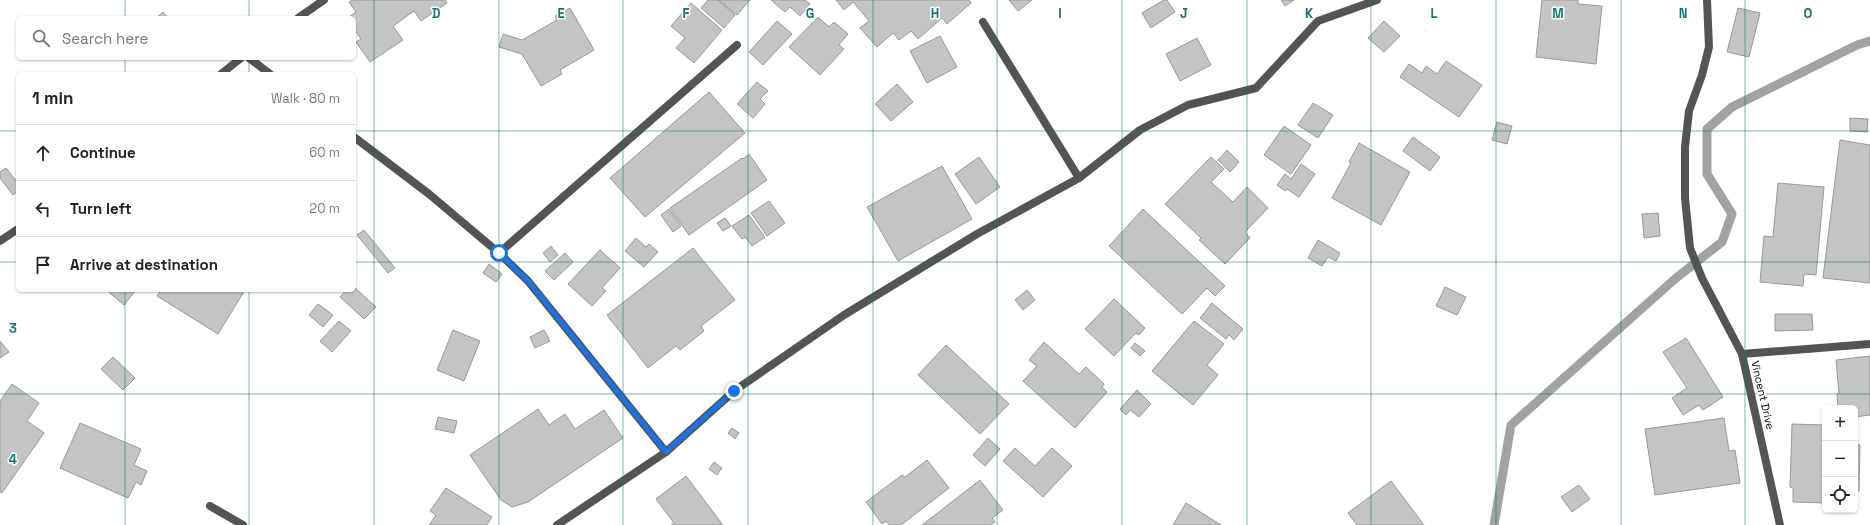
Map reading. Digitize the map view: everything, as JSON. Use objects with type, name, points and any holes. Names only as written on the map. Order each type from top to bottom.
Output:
[{"type":"street","points":[[557,525],[666,452],[734,391],[844,315],[977,234],[1079,178],[1140,130],[1188,104],[1256,88],[1318,21],[1377,0]]},
{"type":"street","name":"Vincent Drive","points":[[1707,0],[1709,47],[1702,75],[1689,111],[1685,147],[1686,198],[1690,248],[1702,278],[1742,354],[1780,525]]},
{"type":"street","points":[[300,16],[318,1]]},
{"type":"street","points":[[983,22],[1079,178]]},
{"type":"street","points":[[499,253],[737,45]]},
{"type":"street","points":[[224,72],[238,60]]},
{"type":"street","points":[[252,60],[267,72]]},
{"type":"street","points":[[356,139],[429,194],[499,253],[528,281],[666,452]]},
{"type":"street","points":[[0,241],[16,230]]},
{"type":"street","points":[[1742,354],[1870,344]]},
{"type":"street","points":[[210,506],[243,525]]},
{"type":"building","points":[[352,0],[445,0],[447,3],[421,21],[414,11],[393,26],[403,40],[370,62],[356,42],[361,39],[356,32],[356,16],[350,16],[356,12],[349,2]]},
{"type":"building","points":[[708,0],[718,0],[735,15],[724,28],[701,8]]},
{"type":"building","points":[[719,0],[750,0],[737,15]]},
{"type":"building","points":[[771,0],[805,0],[810,4],[800,16],[790,7],[785,12]]},
{"type":"building","points":[[836,0],[969,0],[971,3],[947,24],[942,18],[918,39],[911,31],[899,40],[893,33],[877,47],[860,28],[869,21],[853,2],[844,10]]},
{"type":"building","points":[[1009,0],[1032,0],[1018,11]]},
{"type":"building","points":[[1164,0],[1167,0],[1175,12],[1151,28],[1142,13]]},
{"type":"building","points":[[1281,0],[1294,0],[1285,6]]},
{"type":"building","points":[[1542,0],[1578,0],[1578,4],[1602,6],[1596,64],[1536,57]]},
{"type":"building","points":[[691,3],[722,30],[694,63],[676,48],[685,38],[671,26]]},
{"type":"building","points":[[570,8],[594,50],[560,70],[562,74],[541,86],[522,54],[499,47],[503,34],[522,40],[557,20],[555,16]]},
{"type":"building","points":[[1738,8],[1760,13],[1749,57],[1727,52]]},
{"type":"building","points":[[163,12],[166,16],[158,16]]},
{"type":"building","points":[[818,17],[829,27],[834,22],[848,34],[839,45],[844,49],[820,75],[789,47]]},
{"type":"building","points":[[777,21],[792,34],[763,65],[749,52]]},
{"type":"building","points":[[1384,21],[1400,36],[1384,52],[1368,38]]},
{"type":"building","points":[[940,36],[957,67],[927,83],[910,51]]},
{"type":"building","points":[[1197,38],[1211,65],[1180,81],[1166,54]]},
{"type":"building","points":[[1446,61],[1482,85],[1459,117],[1400,77],[1409,64],[1422,73],[1426,66],[1437,74]]},
{"type":"building","points":[[757,82],[768,91],[760,99],[765,104],[753,118],[737,104]]},
{"type":"building","points":[[897,84],[913,102],[891,121],[875,104]]},
{"type":"building","points":[[709,92],[745,133],[645,217],[610,178]]},
{"type":"building","points":[[1313,103],[1333,115],[1318,138],[1298,125]]},
{"type":"building","points":[[1850,118],[1868,119],[1867,132],[1850,131]]},
{"type":"building","points":[[1497,122],[1512,126],[1507,144],[1492,140]]},
{"type":"building","points":[[1284,126],[1311,145],[1291,174],[1264,155]]},
{"type":"building","points":[[1413,137],[1440,157],[1430,171],[1403,151]]},
{"type":"building","points":[[1840,140],[1870,145],[1870,283],[1823,278]]},
{"type":"building","points":[[1359,143],[1410,172],[1381,225],[1332,198],[1351,163],[1349,162]]},
{"type":"building","points":[[1227,150],[1239,162],[1230,172],[1218,160]]},
{"type":"building","points":[[749,154],[767,180],[689,235],[670,208]]},
{"type":"building","points":[[979,157],[1000,187],[976,204],[955,174]]},
{"type":"building","points":[[1211,157],[1224,169],[1211,182],[1233,202],[1247,187],[1268,208],[1245,232],[1250,238],[1225,264],[1199,240],[1201,238],[1165,204]]},
{"type":"building","points":[[1301,164],[1315,174],[1299,197],[1287,189],[1285,191],[1277,185],[1285,174],[1291,179]]},
{"type":"building","points":[[942,166],[972,219],[898,261],[867,207]]},
{"type":"building","points":[[6,168],[16,180],[16,193],[13,195],[0,178],[0,172]]},
{"type":"building","points":[[1778,183],[1824,187],[1816,275],[1804,274],[1803,286],[1760,282],[1764,236],[1773,237]]},
{"type":"building","points":[[769,201],[785,223],[767,236],[751,213]]},
{"type":"building","points":[[669,209],[681,226],[673,232],[661,215]]},
{"type":"building","points":[[1143,209],[1225,286],[1215,296],[1207,288],[1182,314],[1109,246]]},
{"type":"building","points":[[1658,213],[1660,236],[1644,238],[1642,214]]},
{"type":"building","points":[[749,215],[765,237],[752,246],[745,237],[742,239],[732,226]]},
{"type":"building","points":[[725,218],[731,226],[723,231],[717,223]]},
{"type":"building","points":[[364,230],[395,268],[388,273],[357,235]]},
{"type":"building","points":[[636,238],[646,247],[649,244],[658,252],[644,267],[625,251]]},
{"type":"building","points":[[1318,240],[1340,253],[1336,261],[1328,257],[1322,266],[1308,258]]},
{"type":"building","points":[[551,246],[558,255],[550,262],[543,253]]},
{"type":"building","points":[[693,248],[735,300],[701,326],[704,331],[680,350],[676,346],[648,368],[607,315]]},
{"type":"building","points":[[600,250],[620,268],[602,288],[606,291],[592,306],[568,284]]},
{"type":"building","points":[[565,253],[573,262],[554,280],[545,271]]},
{"type":"building","points":[[489,264],[502,274],[496,282],[483,273]]},
{"type":"building","points":[[1445,287],[1466,297],[1457,315],[1436,306]]},
{"type":"building","points":[[356,289],[376,307],[364,319],[340,297],[344,292],[356,292]]},
{"type":"building","points":[[1027,290],[1035,300],[1023,310],[1015,300]]},
{"type":"building","points":[[108,292],[134,292],[124,305]]},
{"type":"building","points":[[160,292],[244,292],[218,334],[157,296]]},
{"type":"building","points":[[1114,299],[1145,328],[1139,335],[1136,333],[1114,356],[1085,329]]},
{"type":"building","points":[[1212,303],[1243,329],[1234,340],[1229,335],[1226,339],[1200,318]]},
{"type":"building","points":[[318,304],[333,315],[323,327],[309,315]]},
{"type":"building","points":[[1775,314],[1812,314],[1813,330],[1775,331]]},
{"type":"building","points":[[339,321],[351,331],[332,352],[320,341]]},
{"type":"building","points":[[1194,321],[1224,344],[1207,365],[1218,375],[1193,405],[1152,371]]},
{"type":"building","points":[[453,330],[480,341],[464,381],[437,370]]},
{"type":"building","points":[[544,330],[550,341],[535,348],[530,337]]},
{"type":"building","points":[[1686,338],[1723,397],[1703,410],[1699,405],[1683,415],[1672,398],[1687,388],[1663,352]]},
{"type":"building","points":[[0,341],[9,352],[0,358]]},
{"type":"building","points":[[1044,342],[1079,374],[1086,367],[1104,384],[1102,387],[1107,392],[1075,428],[1023,381],[1037,366],[1029,360]]},
{"type":"building","points":[[1135,343],[1145,351],[1140,356],[1131,348]]},
{"type":"building","points":[[946,345],[1009,404],[980,434],[918,375]]},
{"type":"building","points":[[1870,356],[1870,415],[1858,417],[1858,405],[1838,405],[1837,394],[1839,393],[1836,360]]},
{"type":"building","points":[[113,357],[135,378],[123,390],[101,369]]},
{"type":"building","points":[[12,384],[39,403],[27,421],[44,433],[2,493],[0,492],[0,401]]},
{"type":"building","points":[[1137,390],[1151,404],[1139,417],[1130,410],[1126,415],[1120,409]]},
{"type":"building","points":[[538,409],[549,425],[565,414],[575,429],[604,410],[623,438],[528,502],[512,507],[501,500],[470,455]]},
{"type":"building","points":[[438,417],[457,421],[454,433],[435,429]]},
{"type":"building","points":[[1724,418],[1729,451],[1735,450],[1740,483],[1655,495],[1645,429]]},
{"type":"building","points":[[80,423],[141,449],[134,465],[147,471],[141,485],[136,482],[128,498],[60,468]]},
{"type":"building","points":[[1792,424],[1822,425],[1822,503],[1793,502],[1793,488],[1790,487]]},
{"type":"building","points":[[732,428],[739,433],[735,439],[728,433]]},
{"type":"building","points":[[988,438],[1000,449],[985,466],[973,455]]},
{"type":"building","points":[[1858,445],[1860,445],[1858,491]]},
{"type":"building","points":[[1015,448],[1035,466],[1052,448],[1072,466],[1043,497],[1003,461]]},
{"type":"building","points":[[927,460],[949,488],[901,525],[889,525],[886,521],[882,524],[866,502],[902,475],[905,477]]},
{"type":"building","points":[[714,462],[722,468],[717,475],[709,469]]},
{"type":"building","points":[[686,476],[723,525],[671,525],[674,523],[656,499]]},
{"type":"building","points":[[980,480],[1003,510],[992,518],[995,522],[991,525],[922,525]]},
{"type":"building","points":[[1391,481],[1424,525],[1357,525],[1348,513]]},
{"type":"building","points":[[1579,485],[1590,499],[1572,512],[1561,497]]},
{"type":"building","points":[[446,488],[492,517],[487,525],[429,525],[436,515],[430,511]]},
{"type":"building","points":[[1186,503],[1221,525],[1173,525]]},
{"type":"waterway","points":[[1494,525],[1511,425],[1676,278],[1722,242],[1732,214],[1707,174],[1707,129],[1732,107],[1857,45],[1870,41]]},
{"type":"route","points":[[499,253],[528,281],[666,452],[734,391]]}]
